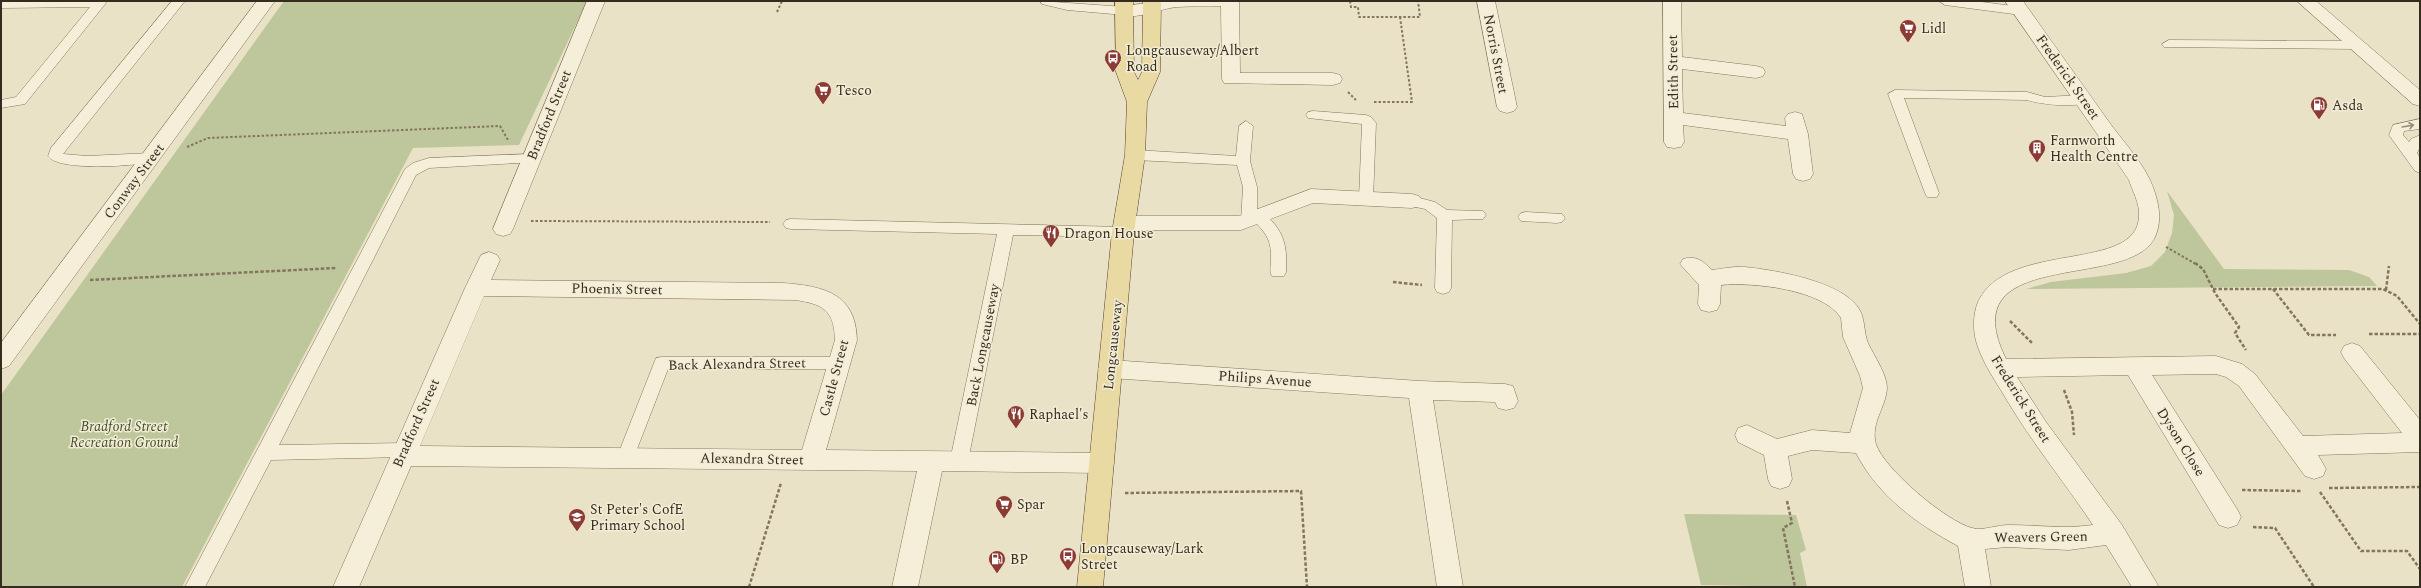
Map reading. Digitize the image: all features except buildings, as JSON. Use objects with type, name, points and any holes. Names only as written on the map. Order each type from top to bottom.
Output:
[{"type":"main road","name":"Longcauseway","points":[[1137,102],[1151,72],[1152,5]]},
{"type":"main road","name":"Longcauseway","points":[[1090,587],[1123,228],[1135,155],[1137,102],[1126,72],[1124,6]]},
{"type":"street","name":"Conway Street","points":[[1,360],[266,1]]},
{"type":"street","name":"Bradford Street","points":[[505,225],[596,1]]},
{"type":"street","points":[[1124,6],[1152,5],[1172,2],[1225,1]]},
{"type":"street","points":[[1230,1],[1231,79],[1333,79]]},
{"type":"street","name":"Norris Street","points":[[1486,1],[1507,107]]},
{"type":"street","name":"Edith Street","points":[[1672,1],[1674,142]]},
{"type":"street","points":[[2295,1],[2322,15]]},
{"type":"street","points":[[2306,1],[2420,100]]},
{"type":"street","name":"Frederick Street","points":[[2018,6],[2139,179],[2147,196],[2150,211],[2149,225],[2144,237],[2134,248],[2119,256],[2099,261],[2034,270],[2015,276],[2001,285],[1991,297],[1984,316],[1986,335],[2000,368],[2038,430],[2113,534],[2146,587]]},
{"type":"street","points":[[1674,62],[1756,72]]},
{"type":"street","points":[[1674,118],[1797,126],[1803,174]]},
{"type":"street","points":[[1123,228],[1241,223],[1311,196],[1412,201]]},
{"type":"street","name":"Bradford Street","points":[[346,587],[403,453],[489,260]]},
{"type":"street","points":[[1709,304],[1711,287],[1700,271],[1744,275],[1787,282],[1821,291],[1849,311],[1852,318],[1854,337],[1872,376],[1875,388],[1862,430],[1864,444],[1872,460],[1910,503],[1933,520],[1970,540],[1978,587]]},
{"type":"street","name":"Phoenix Street","points":[[476,288],[758,291]]},
{"type":"street","name":"Castle Street","points":[[758,291],[801,292],[819,297],[834,304],[842,314],[847,327],[840,363],[800,460]]},
{"type":"street","points":[[2350,340],[2420,438]]},
{"type":"street","points":[[2000,368],[2216,365],[2234,370],[2247,380],[2297,446],[2316,479]]},
{"type":"street","name":"Dyson Close","points":[[2134,366],[2228,517]]},
{"type":"street","name":"Philips Avenue","points":[[1110,369],[1420,390],[1505,392],[1506,401]]},
{"type":"street","points":[[1420,390],[1450,587]]},
{"type":"street","points":[[1747,435],[1775,449],[1812,440],[1864,444]]},
{"type":"street","points":[[2297,446],[2420,442]]},
{"type":"street","points":[[1775,449],[1780,480]]},
{"type":"street","name":"Alexandra Street","points":[[403,453],[800,460],[1102,463]]},
{"type":"street","points":[[905,587],[932,461]]},
{"type":"street","name":"Weavers Green","points":[[1970,540],[2007,536],[2069,539],[2113,534]]},
{"type":"lane","points":[[151,158],[72,161],[60,159],[55,156],[56,151],[179,1]]},
{"type":"lane","points":[[1046,1],[1067,6],[1124,6]]},
{"type":"lane","points":[[1945,1],[2018,6]]},
{"type":"lane","points":[[1,4],[101,2]]},
{"type":"lane","points":[[1,104],[20,101],[101,2]]},
{"type":"lane","points":[[2169,44],[2357,45]]},
{"type":"lane","points":[[1932,193],[1895,94],[2027,96],[2045,101],[2083,99]]},
{"type":"lane","points":[[1313,115],[1366,120],[1368,123],[1366,199]]},
{"type":"lane","points":[[2420,124],[2398,128],[2396,135],[2420,168]]},
{"type":"lane","points":[[1246,126],[1243,161],[1250,187],[1254,219],[1277,236],[1280,245],[1278,272]]},
{"type":"lane","points":[[2409,154],[2416,142],[2420,140]]},
{"type":"lane","points":[[195,587],[266,453],[410,172],[418,166],[429,163],[533,154]]},
{"type":"lane","points":[[1135,155],[1243,161]]},
{"type":"lane","points":[[1412,201],[1430,205],[1443,215],[1478,215]]},
{"type":"lane","points":[[1443,215],[1443,288]]},
{"type":"lane","points":[[1526,217],[1558,218]]},
{"type":"lane","points":[[790,224],[1006,229],[1123,228]]},
{"type":"lane","name":"Back Longcauseway","points":[[959,461],[1006,229]]},
{"type":"lane","name":"Back Alexandra Street","points":[[626,457],[662,363],[840,363]]},
{"type":"lane","points":[[266,453],[403,453]]},
{"type":"path","points":[[777,12],[782,1]]},
{"type":"path","points":[[1350,1],[1351,7],[1358,7],[1359,17],[1420,17],[1418,1]]},
{"type":"path","points":[[1373,102],[1412,102],[1400,17]]},
{"type":"path","points":[[1333,79],[1358,102]]},
{"type":"path","points":[[151,158],[162,158],[208,138],[500,126],[505,137],[511,143],[533,154]]},
{"type":"path","points":[[505,225],[790,224]]},
{"type":"path","points":[[2144,237],[2189,258],[2203,269],[2213,289],[2239,327],[2235,334],[2249,353]]},
{"type":"path","points":[[2386,290],[2389,266]]},
{"type":"path","points":[[60,281],[361,267]]},
{"type":"path","points":[[1393,282],[1443,288]]},
{"type":"path","points":[[2213,289],[2377,288],[2386,290],[2397,296],[2420,324]]},
{"type":"path","points":[[2273,289],[2309,335],[2350,340],[2420,334]]},
{"type":"path","points":[[749,587],[800,460]]},
{"type":"path","points":[[2316,479],[2361,551],[2407,551],[2420,569]]},
{"type":"path","points":[[1780,480],[1792,518],[1792,523],[1783,528],[1795,587]]},
{"type":"path","points":[[1098,493],[1301,491],[1307,587]]},
{"type":"path","points":[[2228,517],[2251,527],[2275,528],[2314,587]]},
{"type":"green space","name":"Bradford Street Recreation Ground","points":[[284,1],[587,1],[519,145],[413,148],[182,587],[1,587],[1,395]]},
{"type":"green space","points":[[2167,191],[2224,269],[2349,270],[2369,277],[2377,286],[2026,289],[2051,282],[2126,273],[2151,266],[2165,252],[2172,233],[2174,215]]},
{"type":"green space","points":[[1684,514],[1796,515],[1806,550],[1800,553],[1807,587],[1701,585]]},
{"type":"place","name":"Lidl","points":[[1908,43]]},
{"type":"place","name":"Longcauseway/Albert Road","points":[[1113,73]]},
{"type":"place","name":"Tesco","points":[[823,105]]},
{"type":"place","name":"Asda","points":[[2319,120]]},
{"type":"place","name":"Farnworth Health Centre","points":[[2037,163]]},
{"type":"place","name":"Dragon House","points":[[1051,248]]},
{"type":"place","name":"Raphael's","points":[[1016,429]]},
{"type":"place","name":"Spar","points":[[1004,519]]},
{"type":"place","name":"St Peter's CofE Primary School","points":[[577,532]]},
{"type":"place","name":"Longcauseway/Lark Street","points":[[1068,571]]},
{"type":"place","name":"BP","points":[[997,574]]}]
